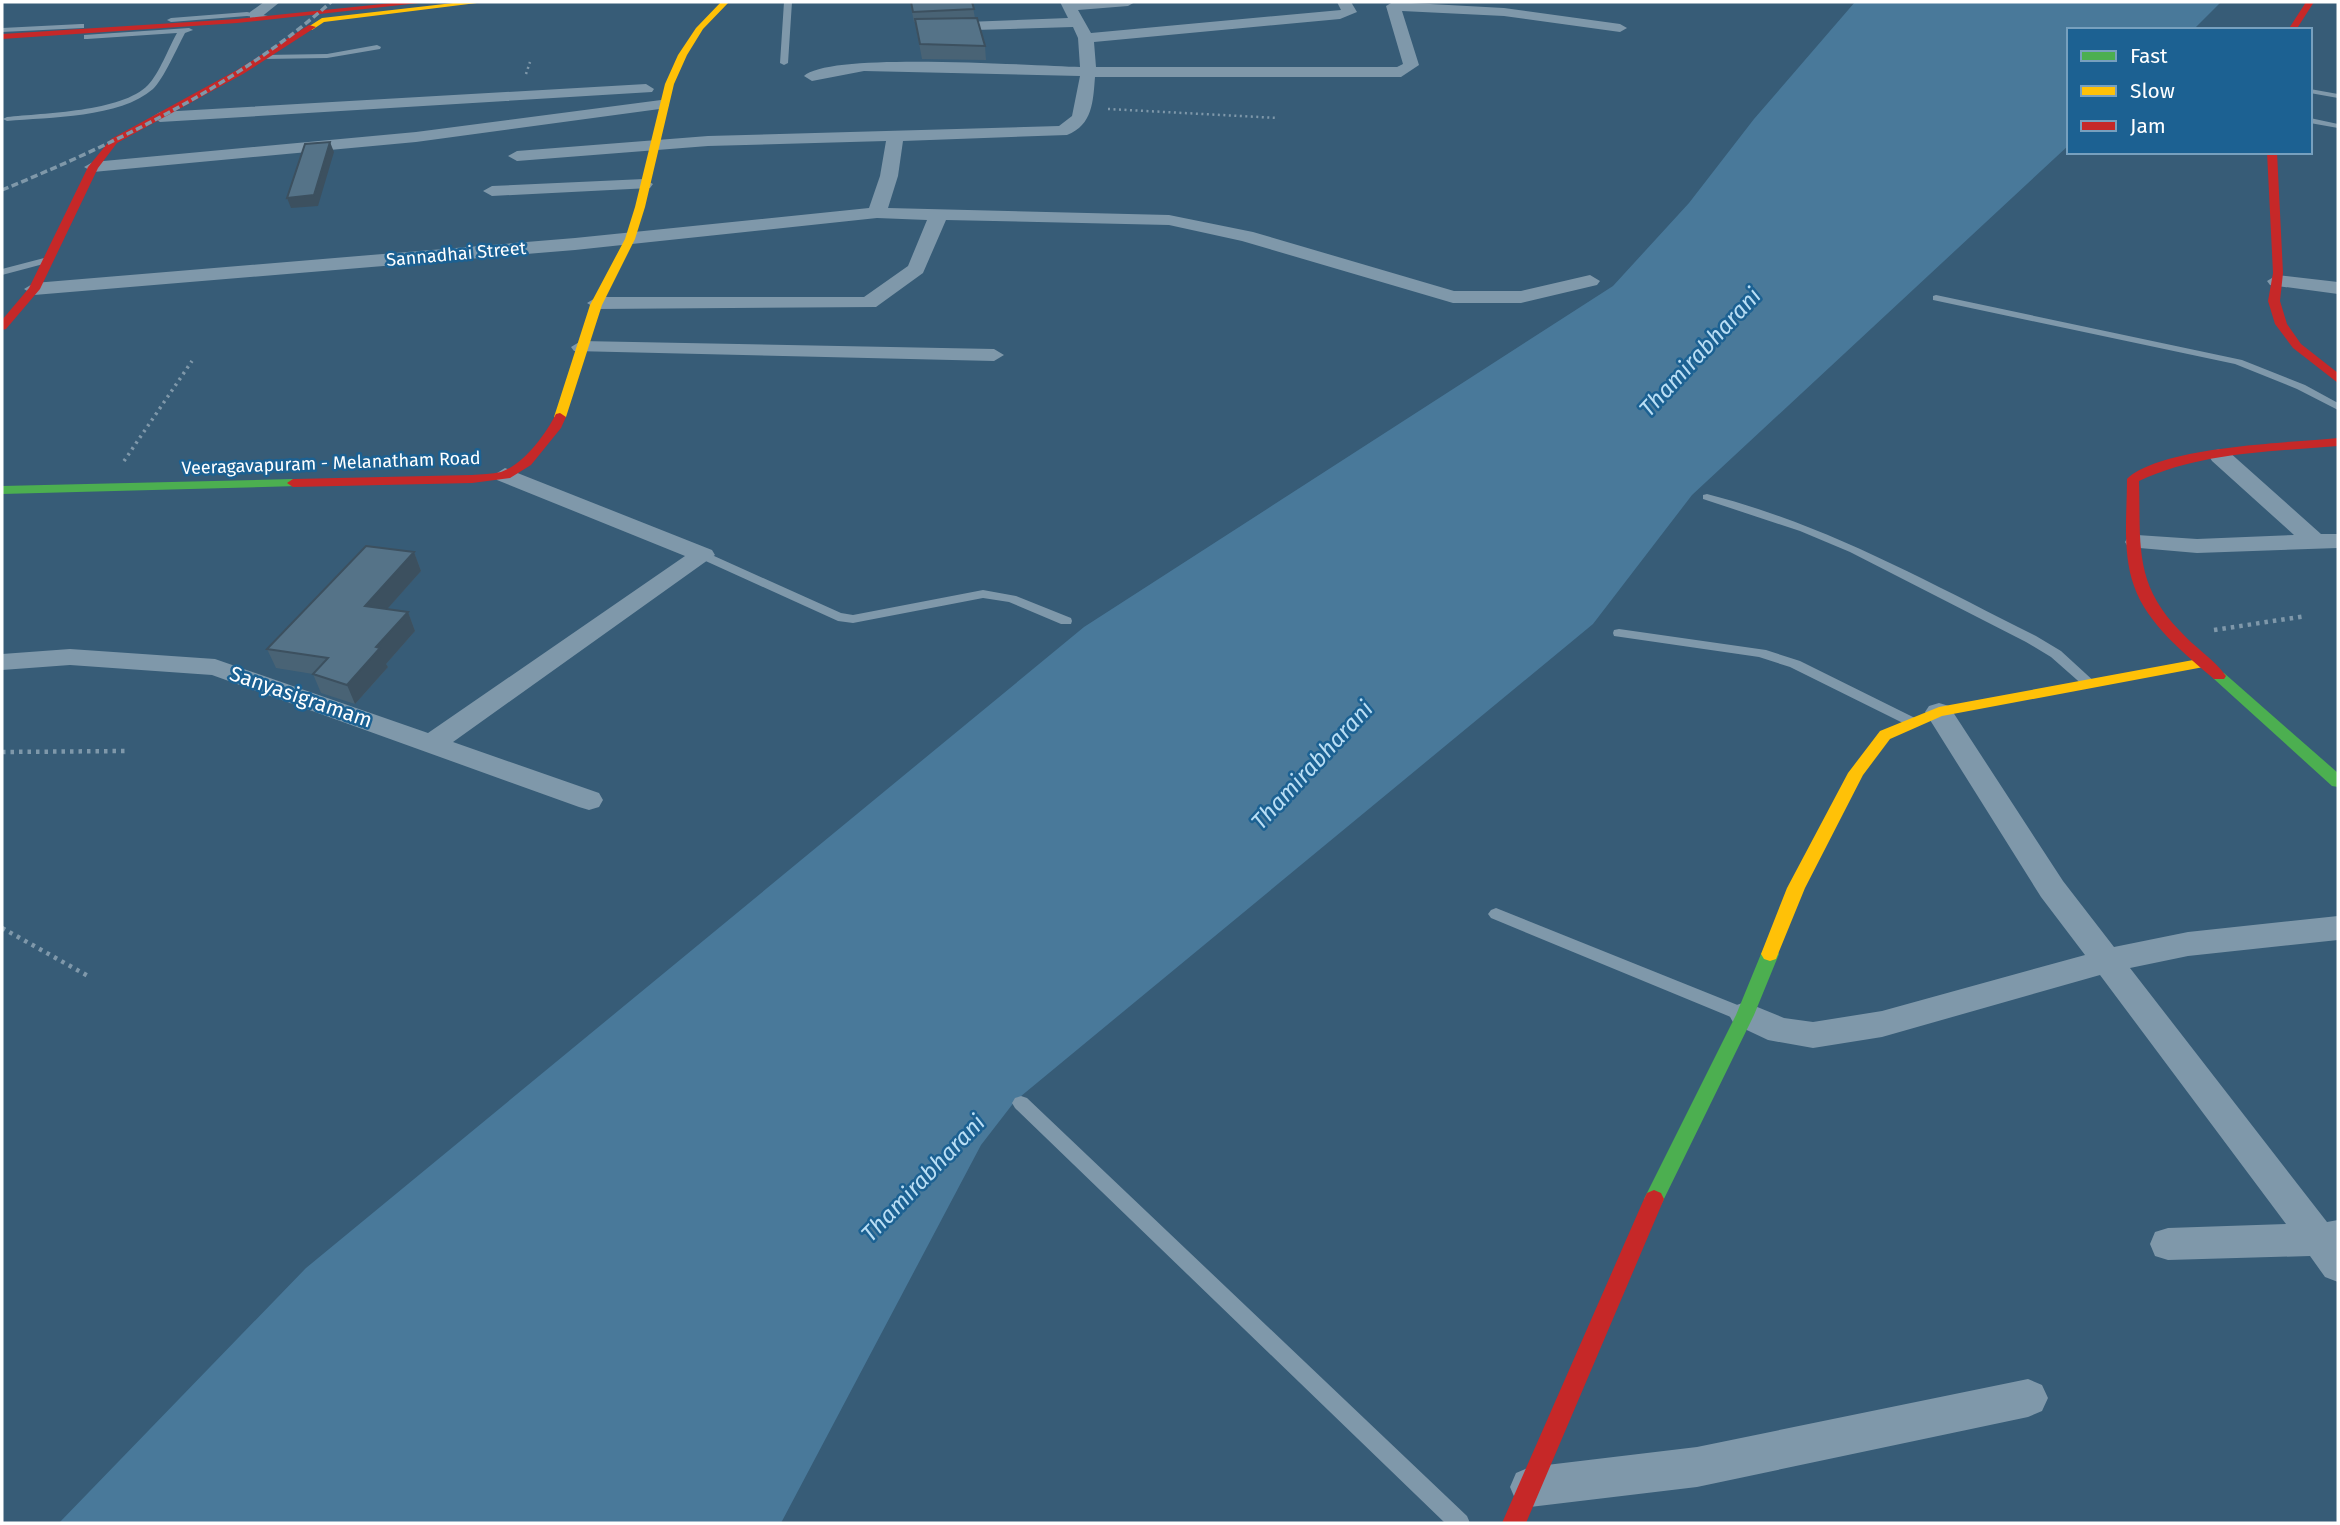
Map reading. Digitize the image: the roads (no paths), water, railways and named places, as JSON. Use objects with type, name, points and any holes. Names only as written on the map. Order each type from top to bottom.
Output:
[{"type":"main road","points":[[2,39],[237,21],[424,2]]},
{"type":"main road","points":[[346,8],[481,2]]},
{"type":"main road","name":"Veeragavapuram - Melanatham Road","points":[[2,490],[472,479],[505,475],[526,462],[557,425],[597,303],[630,238],[655,144],[661,105],[686,44],[705,19],[724,2]]},
{"type":"main road","points":[[2293,28],[2310,2]]},
{"type":"main road","points":[[6,318],[34,289],[93,167],[114,141],[264,57],[322,20],[407,5]]},
{"type":"main road","points":[[2272,154],[2277,281],[2274,301],[2281,324],[2297,346],[2338,379]]},
{"type":"main road","points":[[2332,769],[2204,663],[2142,590],[2136,562],[2133,479],[2148,468],[2220,456],[2338,442]]},
{"type":"main road","points":[[1514,1523],[1665,1174],[1745,1015],[1796,888],[1856,773],[1885,735],[1926,717],[2204,663]]},
{"type":"street","points":[[1067,4],[1128,2]]},
{"type":"street","points":[[1086,38],[1340,15],[1350,12],[1350,3]]},
{"type":"street","points":[[812,76],[864,66],[1088,72],[1401,72],[1411,65],[1389,3],[1504,12],[1620,27]]},
{"type":"street","points":[[517,156],[655,144],[1061,131],[1073,128],[1080,121],[1088,72],[1086,38],[1067,4]]},
{"type":"street","points":[[931,27],[1079,22]]},
{"type":"street","points":[[160,117],[668,87]]},
{"type":"street","points":[[93,167],[416,137],[661,105]]},
{"type":"street","points":[[877,213],[889,176],[894,135]]},
{"type":"street","points":[[492,191],[644,184]]},
{"type":"street","name":"Sannadhai Street","points":[[34,289],[151,282],[877,213],[1178,221],[1246,236],[1453,297],[1521,297],[1590,281]]},
{"type":"street","points":[[597,303],[869,303],[916,268],[939,214]]},
{"type":"street","points":[[2277,281],[2338,288]]},
{"type":"street","points":[[581,347],[994,355]]},
{"type":"street","points":[[2220,456],[2326,542]]},
{"type":"street","points":[[505,475],[559,501],[657,535],[703,555]]},
{"type":"street","points":[[2137,542],[2197,546],[2326,542]]},
{"type":"street","points":[[432,743],[703,555]]},
{"type":"street","name":"Sanyasigramam","points":[[2,663],[70,657],[118,658],[215,667],[589,800]]},
{"type":"street","points":[[1926,717],[2052,889],[2332,1246]]},
{"type":"street","points":[[1745,1015],[1780,1031],[1813,1035],[1882,1024],[2109,960],[2188,944],[2338,928]]},
{"type":"street","points":[[2168,1244],[2332,1246]]},
{"type":"street","points":[[1530,1487],[1697,1467],[2028,1398]]},
{"type":"lane","points":[[784,63],[788,2]]},
{"type":"lane","points":[[2,39],[182,31],[244,25],[254,22],[263,12]]},
{"type":"lane","points":[[2,30],[263,12]]},
{"type":"lane","points":[[7,119],[116,104],[144,93],[152,86],[182,31]]},
{"type":"lane","points":[[264,57],[327,56],[377,47]]},
{"type":"lane","points":[[2312,91],[2338,96]]},
{"type":"lane","points":[[2312,120],[2338,126]]},
{"type":"lane","points":[[2,272],[48,260]]},
{"type":"lane","points":[[1936,298],[2238,362],[2301,387],[2338,407]]},
{"type":"lane","points":[[1707,497],[1804,528],[1854,549],[2031,639],[2056,654],[2091,684]]},
{"type":"lane","points":[[703,555],[838,617],[853,619],[983,594],[1012,599],[1066,621]]},
{"type":"lane","points":[[1619,633],[1761,653],[1926,717]]},
{"type":"lane","points":[[1496,914],[1745,1015]]},
{"type":"lane","points":[[1021,1103],[1460,1523]]},
{"type":"water","name":"Thamirabharani","points":[[1855,2],[2221,2],[2195,28],[2067,28],[2067,147],[1692,495],[1593,624],[1015,1101],[981,1145],[781,1523],[59,1523],[306,1268],[1084,627],[1613,286],[1689,203],[1754,119]]},
{"type":"railway","points":[[2,190],[88,153],[174,110],[257,60],[331,2]]}]
